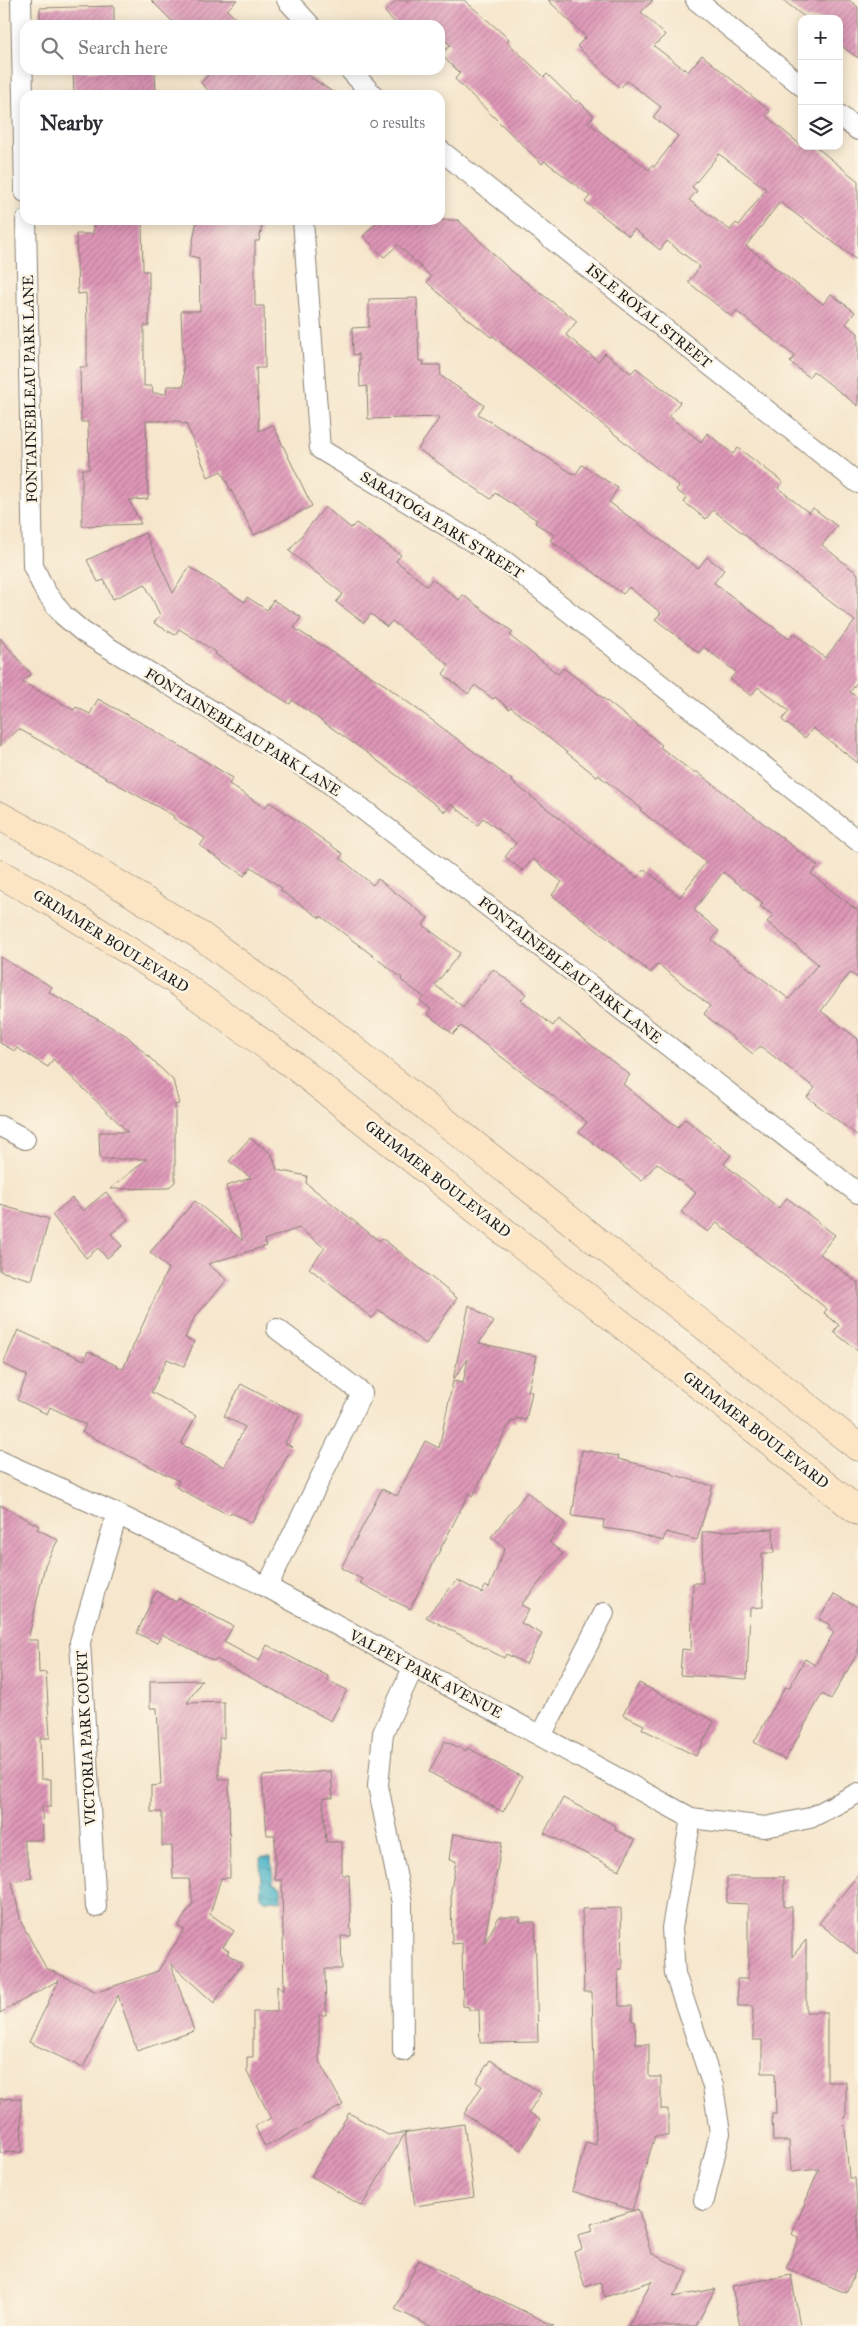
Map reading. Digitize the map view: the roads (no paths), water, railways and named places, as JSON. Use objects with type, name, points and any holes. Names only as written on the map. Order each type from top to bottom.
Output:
[{"type":"main road","points":[[0,816],[78,859],[201,936],[309,1014],[858,1447]]},
{"type":"main road","name":"GRIMMER BOULEVARD","points":[[0,874],[53,903],[175,980],[292,1064],[858,1510]]},
{"type":"street","points":[[20,0],[21,20]]},
{"type":"street","points":[[287,0],[305,20]]},
{"type":"street","points":[[696,0],[798,83]]},
{"type":"street","points":[[22,75],[22,90]]},
{"type":"street","points":[[355,75],[368,90]]},
{"type":"street","points":[[843,118],[858,130]]},
{"type":"street","name":"ISLE ROYAL STREET","points":[[445,154],[858,483]]},
{"type":"street","name":"FONTAINEBLEAU PARK LANE","points":[[26,225],[33,566],[45,591],[63,615],[100,643],[325,780],[858,1192]]},
{"type":"street","name":"SARATOGA PARK STREET","points":[[303,225],[320,449],[506,562],[858,841]]},
{"type":"street","points":[[0,1126],[25,1139]]},
{"type":"street","points":[[267,1587],[362,1394],[277,1329]]},
{"type":"street","name":"VALPEY PARK AVENUE","points":[[0,1461],[117,1514],[267,1587],[691,1818],[765,1827],[810,1818],[858,1793]]},
{"type":"street","name":"VICTORIA PARK COURT","points":[[96,1907],[80,1642],[117,1514]]},
{"type":"street","points":[[541,1736],[604,1613]]},
{"type":"street","points":[[402,2051],[402,1903],[378,1786],[383,1733],[413,1668]]},
{"type":"street","points":[[691,1818],[672,1928],[674,1974],[712,2086],[720,2133],[704,2200]]},
{"type":"water","points":[[271,1857],[273,1883],[281,1887],[281,1901],[265,1900],[261,1897],[260,1858]]}]
